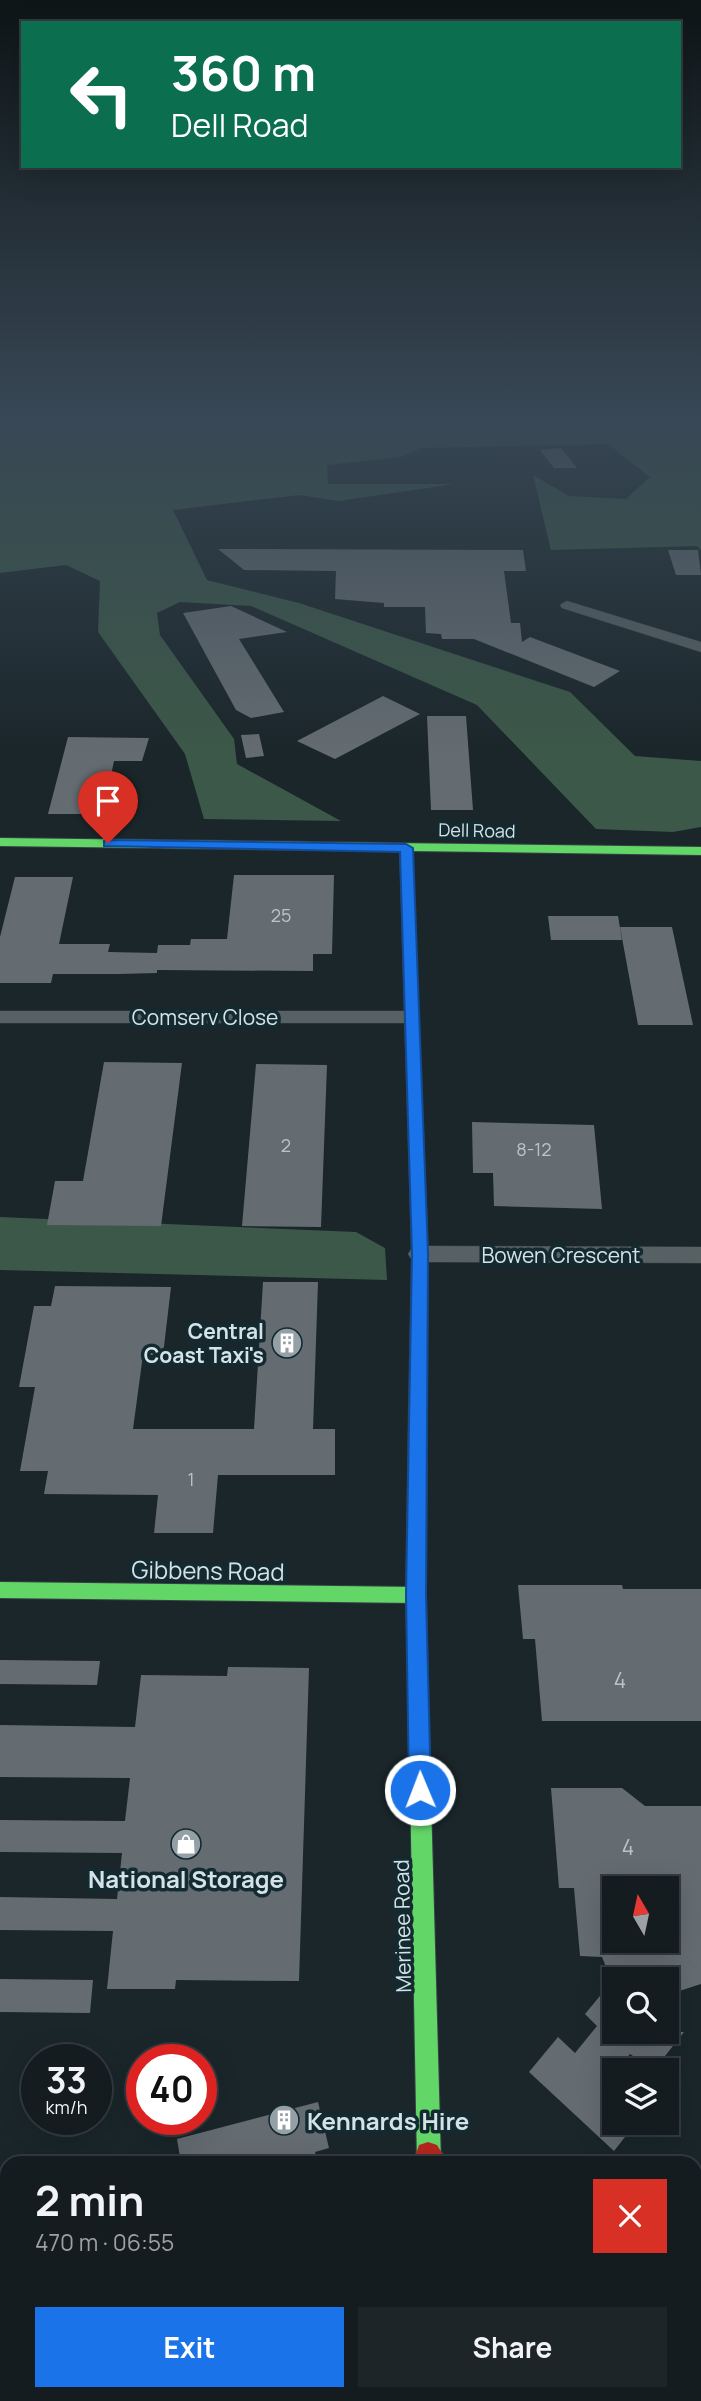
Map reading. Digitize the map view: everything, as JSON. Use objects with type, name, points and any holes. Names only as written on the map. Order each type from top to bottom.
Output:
[{"type":"street","points":[[567,605],[701,648]]},
{"type":"street","name":"Dell Road","points":[[0,842],[701,852]]},
{"type":"street","name":"Merinee Road","points":[[406,848],[420,1254],[416,1595],[431,2156]]},
{"type":"street","name":"Comserv Close","points":[[0,1017],[410,1017]]},
{"type":"street","name":"Bowen Crescent","points":[[420,1254],[701,1255]]},
{"type":"street","name":"Gibbens Road","points":[[0,1590],[416,1595]]},
{"type":"green space","points":[[0,527],[181,527],[207,580],[299,603],[570,692],[635,756],[701,761],[701,827],[673,832],[596,829],[477,705],[251,606],[180,602],[157,613],[160,635],[234,739],[237,764],[341,821],[204,819],[185,754],[98,632],[100,581],[66,565],[0,573]]},
{"type":"green space","points":[[545,527],[701,527],[701,550],[697,546],[551,550]]},
{"type":"green space","points":[[0,1217],[356,1232],[385,1248],[387,1280],[0,1270]]},
{"type":"building","points":[[218,549],[523,550],[526,571],[504,571],[511,623],[520,623],[522,642],[530,637],[620,671],[594,687],[474,639],[442,639],[441,634],[426,633],[425,607],[384,607],[384,603],[335,599],[336,571],[244,570]]},
{"type":"building","points":[[668,550],[698,550],[701,575],[676,575]]},
{"type":"building","points":[[231,606],[287,632],[239,639],[284,712],[251,718],[236,710],[183,613]]},
{"type":"building","points":[[383,696],[420,714],[335,759],[297,741]]},
{"type":"building","points":[[427,716],[466,716],[473,810],[431,810]]},
{"type":"building","points":[[259,734],[264,756],[246,758],[241,735]]},
{"type":"building","points":[[68,737],[149,738],[142,761],[114,761],[103,814],[48,814]]},
{"type":"building","points":[[234,875],[334,875],[332,954],[313,954],[313,971],[157,970],[157,973],[53,974],[51,983],[0,983],[0,937],[15,877],[73,877],[59,944],[110,944],[108,952],[157,953],[158,945],[190,945],[191,939],[227,939]]},
{"type":"building","points":[[548,916],[618,916],[622,940],[551,940]]},
{"type":"building","points":[[620,927],[672,927],[693,1025],[638,1025]]},
{"type":"building","points":[[104,1062],[182,1063],[161,1226],[47,1225],[55,1181],[83,1181]]},
{"type":"building","points":[[256,1064],[327,1065],[321,1227],[242,1226]]},
{"type":"building","points":[[472,1122],[594,1125],[602,1209],[494,1206],[493,1173],[473,1173]]},
{"type":"building","points":[[263,1282],[318,1282],[313,1429],[335,1429],[335,1475],[218,1475],[213,1533],[154,1533],[158,1495],[44,1494],[48,1471],[20,1471],[35,1387],[19,1387],[34,1306],[51,1306],[55,1286],[171,1287],[163,1355],[143,1355],[133,1429],[254,1429]]},
{"type":"building","points":[[518,1585],[622,1585],[623,1589],[701,1589],[701,1721],[542,1721],[535,1639],[523,1639]]},
{"type":"building","points":[[0,1660],[100,1661],[97,1685],[0,1684]]},
{"type":"building","points":[[228,1667],[309,1668],[299,1981],[176,1980],[175,1989],[107,1989],[113,1931],[0,1930],[0,1897],[117,1899],[122,1853],[0,1852],[0,1820],[125,1821],[130,1778],[0,1777],[0,1725],[135,1727],[141,1675],[227,1676]]},
{"type":"building","points":[[551,1788],[622,1788],[645,1806],[701,1806],[701,1984],[679,1991],[679,1967],[606,1967],[602,1957],[580,1956],[574,1888],[559,1888]]},
{"type":"building","points":[[0,1979],[93,1980],[90,2013],[0,2012]]},
{"type":"building","points":[[602,1993],[602,2044],[675,2044],[663,2058],[636,2058],[630,2054],[627,2058],[602,2058],[602,2135],[627,2135],[614,2151],[529,2072],[558,2037],[575,2053],[597,2026],[585,2014]]},
{"type":"building","name":"Kennards Hire","points":[[318,2102],[329,2148],[315,2152],[316,2156],[180,2156],[177,2139],[192,2135],[217,2135],[217,2129]]},
{"type":"traffic: fast","points":[[0,842],[701,851]]},
{"type":"traffic: fast","points":[[406,848],[420,1254],[418,1402]]},
{"type":"traffic: fast","points":[[0,1590],[416,1595]]},
{"type":"traffic: fast","points":[[419,1728],[429,2156]]},
{"type":"traffic: slow","points":[[418,1402],[416,1595],[419,1728]]},
{"type":"place","name":"Central Coast Taxi's","points":[[287,1343]]},
{"type":"place","name":"National Storage","points":[[186,1844]]},
{"type":"place","name":"Kennards Hire","points":[[284,2120]]},
{"type":"route","points":[[108,843],[406,848],[420,1254],[416,1595],[420,1790]]}]
